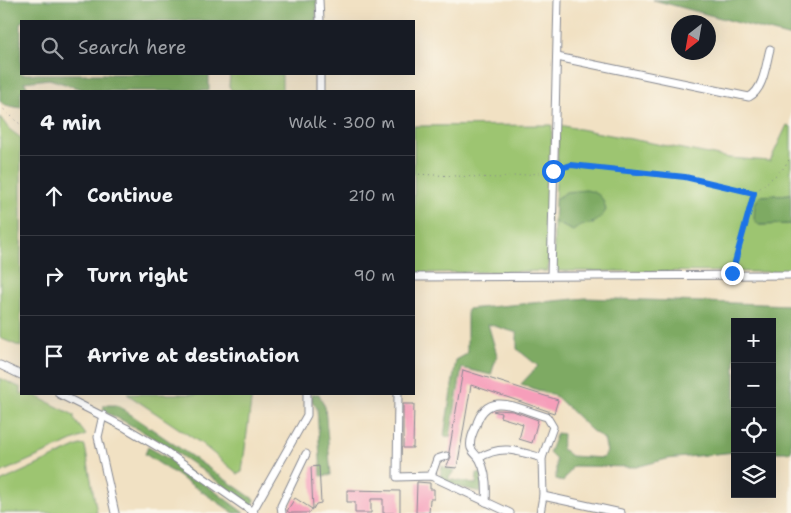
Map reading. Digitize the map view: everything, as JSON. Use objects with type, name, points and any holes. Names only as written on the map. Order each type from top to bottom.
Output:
[{"type":"street","points":[[320,0],[320,20]]},
{"type":"street","points":[[550,275],[558,0]]},
{"type":"street","points":[[557,57],[749,97],[754,95],[762,78],[770,49]]},
{"type":"street","points":[[320,75],[320,90]]},
{"type":"street","points":[[415,277],[791,275]]},
{"type":"street","points":[[0,365],[20,375]]},
{"type":"street","points":[[61,395],[103,415],[179,460],[253,513],[307,415],[307,395]]},
{"type":"street","points":[[398,395],[397,478],[432,476],[510,513]]},
{"type":"street","points":[[486,502],[484,470],[479,458],[471,450],[470,443],[480,412],[490,404],[501,403],[547,417],[553,427],[542,458],[543,496],[540,513]]},
{"type":"street","points":[[103,415],[98,437],[115,513]]},
{"type":"street","points":[[479,458],[490,451],[510,448],[542,458]]},
{"type":"street","points":[[282,513],[281,506],[306,454]]},
{"type":"street","points":[[432,476],[437,459],[446,456]]},
{"type":"street","points":[[543,496],[621,513]]},
{"type":"path","points":[[0,106],[20,124]]},
{"type":"path","points":[[732,273],[754,193],[782,170],[791,156]]},
{"type":"path","points":[[415,174],[498,178],[553,171],[571,165],[705,180],[754,193]]},
{"type":"green space","points":[[0,0],[317,0],[316,20],[20,20],[20,75],[209,75],[209,90],[84,90],[49,79],[24,82],[29,90],[20,90],[20,108],[4,105],[0,101]]},
{"type":"green space","points":[[654,0],[791,0],[791,37],[716,17],[716,15],[710,15]]},
{"type":"green space","points":[[230,75],[282,75],[282,90],[231,90],[229,86]]},
{"type":"green space","points":[[0,117],[9,129],[20,137],[20,347],[0,338]]},
{"type":"green space","points":[[552,125],[548,271],[415,273],[415,126]]},
{"type":"green space","points":[[559,125],[729,158],[770,161],[787,125],[791,127],[791,194],[760,196],[760,225],[791,224],[791,272],[554,271],[554,222],[594,224],[555,200]]},
{"type":"green space","points":[[586,190],[598,194],[604,202],[606,210],[598,220],[578,227],[573,231],[554,222],[555,200],[566,192]]},
{"type":"green space","points":[[791,194],[791,224],[759,225],[754,219],[755,204],[760,196]]},
{"type":"green space","points":[[586,298],[791,305],[791,452],[776,452],[776,318],[731,318],[731,452],[667,459],[636,467],[573,466],[563,482],[556,479],[556,460],[549,453],[557,433],[563,434],[562,449],[571,456],[603,458],[607,452],[604,439],[591,430],[557,397],[521,384],[538,366],[517,349],[517,333],[488,324],[497,355],[491,375],[462,368],[450,437],[444,436],[456,360],[467,354],[467,309]]},
{"type":"green space","points":[[0,378],[20,388],[20,395],[34,395],[74,415],[74,419],[86,435],[0,473]]},
{"type":"green space","points":[[128,395],[252,395],[242,472],[238,474],[202,444]]},
{"type":"green space","points":[[312,395],[319,395],[325,407],[331,475],[321,476],[317,408],[312,401]]},
{"type":"green space","points":[[104,405],[117,405],[255,500],[252,507],[198,467],[161,443],[103,411]]},
{"type":"green space","points":[[80,445],[85,446],[97,513],[0,513],[0,482]]},
{"type":"green space","points":[[148,447],[178,464],[244,513],[234,513],[145,454]]},
{"type":"green space","points":[[442,466],[454,471],[448,479],[476,484],[477,473],[482,474],[481,492],[458,487],[440,478]]},
{"type":"building","points":[[463,370],[558,400],[554,413],[471,385],[457,468],[446,467],[451,457],[449,452]]},
{"type":"building","points":[[403,404],[414,404],[413,448],[403,448]]},
{"type":"building","points":[[493,411],[513,411],[538,420],[532,443],[519,439],[523,424],[500,417],[501,413]]},
{"type":"building","points":[[319,466],[321,503],[316,504],[313,509],[311,467]]},
{"type":"building","points":[[417,482],[430,483],[430,489],[434,489],[434,499],[430,499],[429,513],[416,513]]},
{"type":"building","points":[[347,490],[400,491],[400,513],[383,513],[383,499],[371,499],[371,513],[355,513],[355,502],[347,502]]},
{"type":"building","points":[[295,498],[312,509],[310,513],[290,513],[287,511]]},
{"type":"route","points":[[553,171],[571,165],[685,177],[705,180],[754,193],[732,273]]}]
